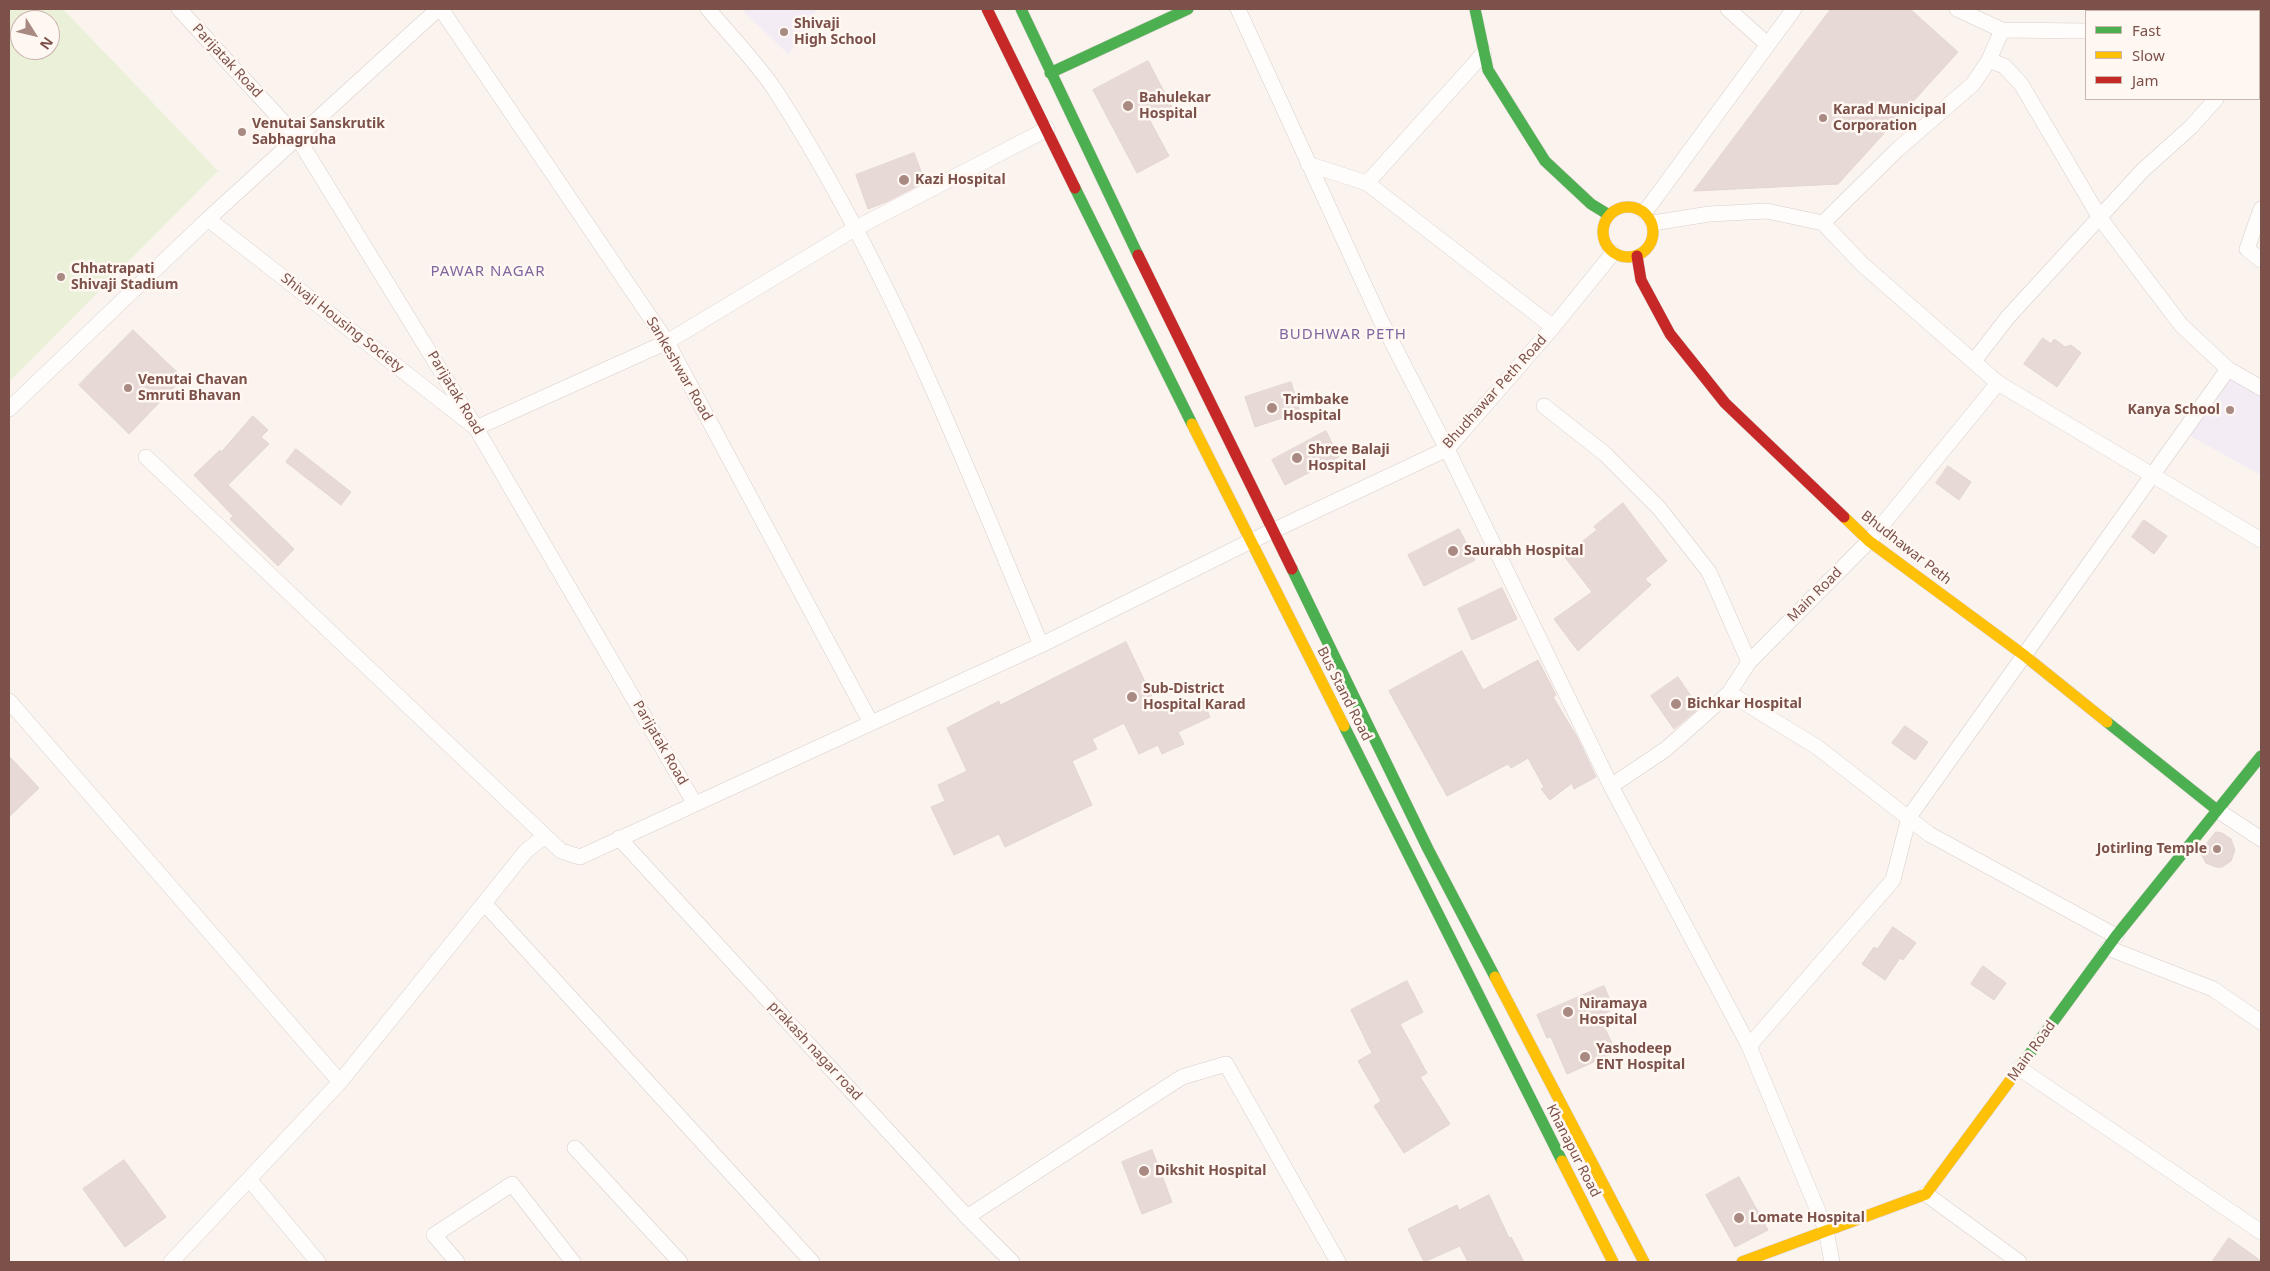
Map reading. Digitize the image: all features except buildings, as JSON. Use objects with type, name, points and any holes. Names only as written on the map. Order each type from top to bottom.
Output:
[{"type":"main road","name":"Bus Stand Road","points":[[987,9],[1154,348],[1507,1053]]},
{"type":"main road","points":[[1021,9],[1038,42],[1050,73],[1428,849],[1644,1262]]},
{"type":"main road","points":[[1050,73],[1188,9]]},
{"type":"main road","points":[[1475,9],[1488,70],[1546,161],[1590,204],[1609,215]]},
{"type":"main road","points":[[1634,206],[1649,218],[1654,236],[1648,248],[1637,256],[1621,257],[1613,253],[1603,236],[1605,222],[1609,215],[1620,207],[1634,206]]},
{"type":"main road","name":"Bhudhawar Peth","points":[[1637,256],[1641,280],[1670,334],[1725,403],[1869,541],[2025,656],[2217,810]]},
{"type":"main road","name":"Main Road","points":[[1926,1194],[2112,942],[2261,756]]},
{"type":"main road","name":"Khanapur Road","points":[[1507,1053],[1613,1262]]},
{"type":"main road","points":[[1742,1262],[1926,1194]]},
{"type":"street","name":"Parijatak Road","points":[[178,9],[297,137],[476,428],[695,804]]},
{"type":"street","points":[[9,409],[208,219],[440,9]]},
{"type":"street","name":"Sankeshwar Road","points":[[440,9],[667,342],[871,723]]},
{"type":"street","points":[[708,9],[774,89],[856,228],[948,423],[1041,645]]},
{"type":"street","points":[[1238,9],[1380,319],[1447,449],[1612,786],[1749,1046],[1826,1230],[1832,1262]]},
{"type":"street","points":[[1728,9],[1767,44]]},
{"type":"street","points":[[1649,218],[1767,44],[1794,9]]},
{"type":"street","points":[[1957,9],[2002,30],[2085,31]]},
{"type":"street","points":[[1822,223],[1897,150],[1973,84],[1989,60],[2002,30]]},
{"type":"street","points":[[1368,183],[1484,52]]},
{"type":"street","points":[[1989,60],[2004,66],[2021,84],[2100,218],[2180,326],[2228,369],[2261,388]]},
{"type":"street","points":[[1974,361],[2008,317],[2143,170],[2191,126],[2215,100]]},
{"type":"street","points":[[476,428],[667,342],[856,228],[1047,129]]},
{"type":"street","points":[[1308,164],[1368,183],[1553,327]]},
{"type":"street","points":[[2261,210],[2247,249],[2261,260]]},
{"type":"street","points":[[1649,218],[1767,211],[1822,223],[1862,264],[1998,383],[2261,540]]},
{"type":"street","name":"Shivaji Housing Society","points":[[208,219],[476,428]]},
{"type":"street","name":"Bhudhawar Peth Road","points":[[146,458],[561,851],[580,857],[1041,645],[1251,541],[1447,449],[1553,327],[1613,253]]},
{"type":"street","points":[[1749,1046],[1893,880],[1909,817],[2228,369]]},
{"type":"street","name":"Main Road","points":[[1612,786],[1666,749],[1729,693],[1749,662],[1869,541],[1998,383]]},
{"type":"street","points":[[1544,406],[1605,454],[1659,508],[1709,572],[1749,662]]},
{"type":"street","points":[[1729,693],[1817,747],[1929,834],[2112,942],[2213,989],[2261,1022]]},
{"type":"street","points":[[9,701],[340,1082]]},
{"type":"street","points":[[2217,810],[2261,839]]},
{"type":"street","points":[[171,1262],[340,1082],[526,851],[546,836]]},
{"type":"street","name":"prakash nagar road","points":[[619,838],[967,1217],[1012,1262]]},
{"type":"street","points":[[484,903],[812,1262]]},
{"type":"street","points":[[967,1217],[1182,1077],[1226,1064],[1338,1262]]},
{"type":"street","points":[[2019,1068],[2261,1232]]},
{"type":"street","points":[[576,1148],[680,1262]]},
{"type":"street","points":[[249,1179],[318,1262]]},
{"type":"street","points":[[457,1262],[434,1234],[512,1184],[573,1262]]},
{"type":"street","points":[[1926,1194],[2019,1262]]},
{"type":"shaded area","name":"Shivaji High School","points":[[741,9],[817,9],[789,55]]},
{"type":"shaded area","name":"Kanya School","points":[[2228,369],[2261,388],[2261,475],[2183,432]]},
{"type":"green space","name":"Chhatrapati Shivaji Stadium","points":[[9,9],[63,9],[218,171],[9,382]]},
{"type":"traffic: fast","points":[[1021,9],[1138,255]]},
{"type":"traffic: fast","points":[[1050,73],[1188,9]]},
{"type":"traffic: fast","points":[[1475,9],[1488,70],[1545,161],[1591,204],[1609,215]]},
{"type":"traffic: fast","points":[[1075,188],[1192,424]]},
{"type":"traffic: fast","points":[[1292,569],[1428,849],[1495,977]]},
{"type":"traffic: fast","points":[[2107,722],[2217,810]]},
{"type":"traffic: fast","points":[[1344,726],[1562,1161]]},
{"type":"traffic: fast","points":[[2020,1067],[2116,936],[2261,756]]},
{"type":"traffic: slow","points":[[1623,207],[1633,207],[1646,214],[1653,227],[1653,232],[1653,237],[1646,250],[1633,257],[1623,257],[1614,253],[1607,246],[1603,237],[1603,227],[1607,218],[1614,211],[1623,207]]},
{"type":"traffic: slow","points":[[1192,424],[1344,726]]},
{"type":"traffic: slow","points":[[1844,517],[1869,541],[2025,656],[2107,722]]},
{"type":"traffic: slow","points":[[1495,977],[1644,1262]]},
{"type":"traffic: slow","points":[[1742,1262],[1926,1194],[2020,1067]]},
{"type":"traffic: slow","points":[[1562,1161],[1613,1262]]},
{"type":"traffic: jam","points":[[987,9],[1075,188]]},
{"type":"traffic: jam","points":[[1138,255],[1292,569]]},
{"type":"traffic: jam","points":[[1637,256],[1641,280],[1670,334],[1725,403],[1844,517]]},
{"type":"place","name":"Shivaji High School","points":[[784,32]]},
{"type":"place","name":"Bahulekar Hospital","points":[[1128,106]]},
{"type":"place","name":"Karad Municipal Corporation","points":[[1823,118]]},
{"type":"place","name":"Venutai Sanskrutik Sabhagruha","points":[[242,132]]},
{"type":"place","name":"Kazi Hospital","points":[[904,180]]},
{"type":"place","name":"Chhatrapati Shivaji Stadium","points":[[61,277]]},
{"type":"place","name":"Venutai Chavan Smruti Bhavan","points":[[128,388]]},
{"type":"place","name":"Trimbake Hospital","points":[[1272,408]]},
{"type":"place","name":"Kanya School","points":[[2230,410]]},
{"type":"place","name":"Shree Balaji Hospital","points":[[1297,458]]},
{"type":"place","name":"Saurabh Hospital","points":[[1453,551]]},
{"type":"place","name":"Sub-District Hospital Karad","points":[[1132,697]]},
{"type":"place","name":"Bichkar Hospital","points":[[1676,704]]},
{"type":"place","name":"Jotirling Temple","points":[[2217,849]]},
{"type":"place","name":"Niramaya Hospital","points":[[1568,1012]]},
{"type":"place","name":"Yashodeep ENT Hospital","points":[[1585,1057]]},
{"type":"place","name":"Dikshit Hospital","points":[[1144,1171]]},
{"type":"place","name":"Lomate Hospital","points":[[1739,1218]]},
{"type":"district","name":"PAWAR NAGAR","points":[[488,272]]},
{"type":"district","name":"BUDHWAR PETH","points":[[1343,335]]}]
